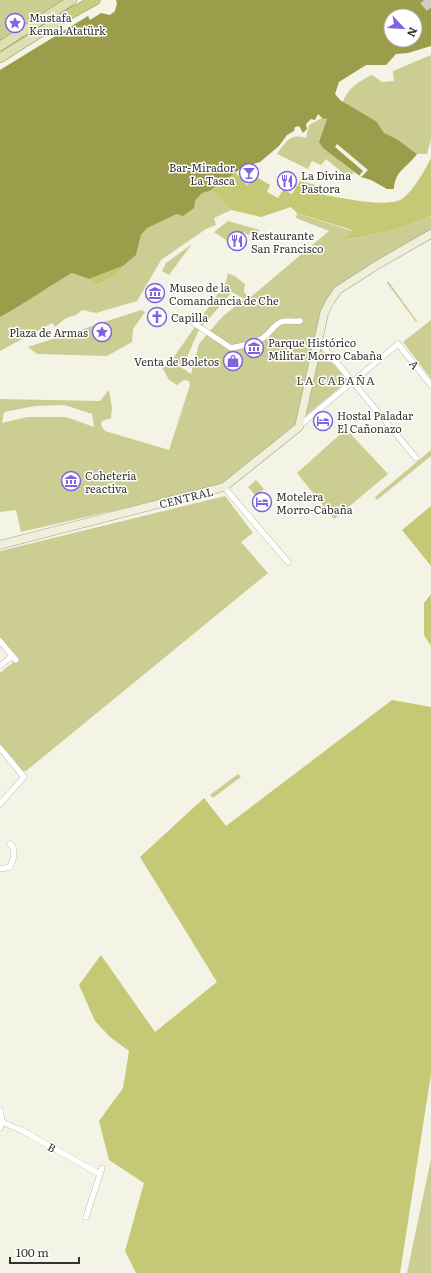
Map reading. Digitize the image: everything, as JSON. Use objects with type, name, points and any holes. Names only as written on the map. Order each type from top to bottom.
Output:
[{"type":"highway","points":[[68,15],[95,0]]},
{"type":"main road","points":[[0,46],[72,0]]},
{"type":"main road","points":[[0,58],[68,15],[85,0]]},
{"type":"street","points":[[299,427],[317,339],[329,303],[338,290],[377,265],[431,234]]},
{"type":"street","points":[[262,339],[282,322],[300,321]]},
{"type":"street","points":[[198,326],[231,348],[245,346]]},
{"type":"street","points":[[317,339],[414,456]]},
{"type":"street","name":"CENTRAL","points":[[0,545],[224,487],[299,427],[398,344]]},
{"type":"street","name":"A","points":[[398,344],[431,384]]},
{"type":"street","points":[[224,487],[288,562]]},
{"type":"street","points":[[0,641],[14,658],[0,666]]},
{"type":"street","points":[[0,748],[24,777],[0,804]]},
{"type":"street","points":[[0,869],[10,867],[14,856],[13,847],[10,844]]},
{"type":"street","points":[[0,1110],[1,1125]]},
{"type":"street","name":"B","points":[[1,1125],[21,1130],[101,1171],[86,1217]]},
{"type":"green space","points":[[0,0],[64,0],[0,40]]},
{"type":"green space","points":[[431,55],[431,139],[427,154],[417,154],[397,139],[384,133],[380,126],[343,102],[347,93],[367,77],[372,75],[382,82],[394,81],[393,71]]},
{"type":"green space","points":[[322,118],[326,118],[327,120],[320,139],[341,162],[354,172],[349,178],[326,159],[321,165],[312,161],[308,169],[277,154],[286,142],[292,138],[306,138],[309,125]]},
{"type":"green space","points":[[431,158],[431,216],[392,231],[345,240],[352,230],[297,213],[291,207],[261,217],[231,210],[216,192],[211,191],[235,172],[247,185],[258,178],[270,185],[267,192],[278,198],[283,190],[292,194],[300,181],[315,185],[314,193],[370,202],[392,202],[400,200],[409,193],[418,181]]},
{"type":"green space","points":[[216,191],[231,210],[214,218],[216,225],[206,229],[161,260],[137,301],[96,313],[82,310],[76,315],[66,318],[55,327],[52,323],[0,351],[0,317],[72,273],[89,279],[97,285],[118,274],[123,266],[136,255],[141,235],[146,228],[177,214],[195,201],[202,193]]},
{"type":"green space","points":[[297,213],[352,231],[346,240],[392,231],[431,216],[431,230],[336,288],[314,342],[348,381],[220,486],[21,532],[16,510],[0,512],[0,399],[100,401],[109,390],[112,408],[111,418],[102,421],[101,425],[105,431],[169,450],[190,385],[189,381],[184,380],[177,385],[169,380],[162,367],[169,364],[226,282],[228,273],[245,284],[244,292],[248,296],[252,296],[329,231],[296,218]],"holes":[[[232,292],[244,299],[221,318],[199,344],[191,374],[182,368],[199,330]],[[64,405],[92,414],[94,427],[66,417],[27,417],[2,423],[4,412],[35,406]]]},
{"type":"green space","points":[[228,221],[260,230],[255,235],[252,232],[248,235],[244,232],[238,237],[241,241],[235,246],[214,232]]},
{"type":"green space","points":[[192,244],[169,275],[162,271],[166,263]]},
{"type":"green space","points":[[123,266],[118,274],[97,285],[89,279]]},
{"type":"green space","points":[[388,281],[417,321],[416,322],[387,283]]},
{"type":"green space","name":"Plaza de Armas","points":[[141,310],[145,312],[133,329],[132,342],[107,356],[37,354],[28,347]]},
{"type":"green space","points":[[431,320],[431,379],[403,342]]},
{"type":"green space","points":[[346,429],[388,474],[334,519],[297,473]]},
{"type":"green space","points":[[431,450],[431,456],[377,500],[375,497]]},
{"type":"green space","points":[[256,480],[264,489],[256,496],[248,487]]},
{"type":"green space","points":[[225,496],[253,533],[241,542],[268,573],[26,771],[23,771],[0,744],[0,673],[17,659],[0,638],[0,551]]},
{"type":"green space","points":[[431,506],[431,566],[402,530]]},
{"type":"green space","points":[[431,594],[431,646],[424,635],[424,603]]},
{"type":"green space","points":[[392,700],[431,707],[431,1074],[400,1273],[136,1273],[125,1251],[144,1183],[109,1160],[99,1121],[123,1088],[129,1051],[110,1037],[95,1021],[79,985],[101,955],[155,1032],[217,982],[140,857],[204,798],[226,826]]},
{"type":"green space","points":[[238,774],[241,777],[213,798],[210,795]]},
{"type":"green space","points":[[431,1159],[431,1273],[407,1273]]},
{"type":"shaded area","points":[[116,0],[431,0],[431,46],[408,53],[396,54],[386,65],[366,65],[339,82],[335,94],[340,100],[377,122],[384,133],[397,139],[417,154],[399,173],[394,189],[387,189],[371,180],[361,177],[323,148],[319,142],[327,119],[322,118],[318,114],[315,120],[311,119],[306,124],[307,129],[303,133],[299,126],[295,127],[294,131],[287,135],[279,146],[260,162],[243,167],[210,191],[202,193],[195,201],[194,208],[183,216],[177,214],[147,228],[141,235],[136,255],[123,266],[89,279],[72,273],[0,317],[0,70],[88,16],[90,20],[101,13],[110,15],[115,11],[117,3]]},
{"type":"pier","points":[[337,144],[368,170],[361,177],[359,176],[363,171],[335,147]]},
{"type":"tunnel","points":[[424,0],[431,8]]},
{"type":"tunnel","points":[[185,317],[195,324]]},
{"type":"tunnel","points":[[245,345],[259,340]]},
{"type":"place","name":"Mustafa Kemal Atatürk","points":[[15,23]]},
{"type":"place","name":"Bar-Mirador La Tasca","points":[[249,173]]},
{"type":"place","name":"La Divina Pastora","points":[[287,181]]},
{"type":"place","name":"Restaurante San Francisco","points":[[237,241]]},
{"type":"place","name":"Museo de la Comandancia de Che","points":[[155,293]]},
{"type":"place","name":"Capilla","points":[[157,317]]},
{"type":"place","name":"Plaza de Armas","points":[[102,332]]},
{"type":"place","name":"Parque Histórico Militar Morro Cabaña","points":[[254,348]]},
{"type":"place","name":"Venta de Boletos","points":[[233,361]]},
{"type":"place","name":"Hostal Paladar El Cañonazo","points":[[323,421]]},
{"type":"place","name":"Cohetería reactiva","points":[[71,481]]},
{"type":"place","name":"Motelera Morro-Cabaña","points":[[262,502]]},
{"type":"district","name":"LA CABAÑA","points":[[336,380]]}]
